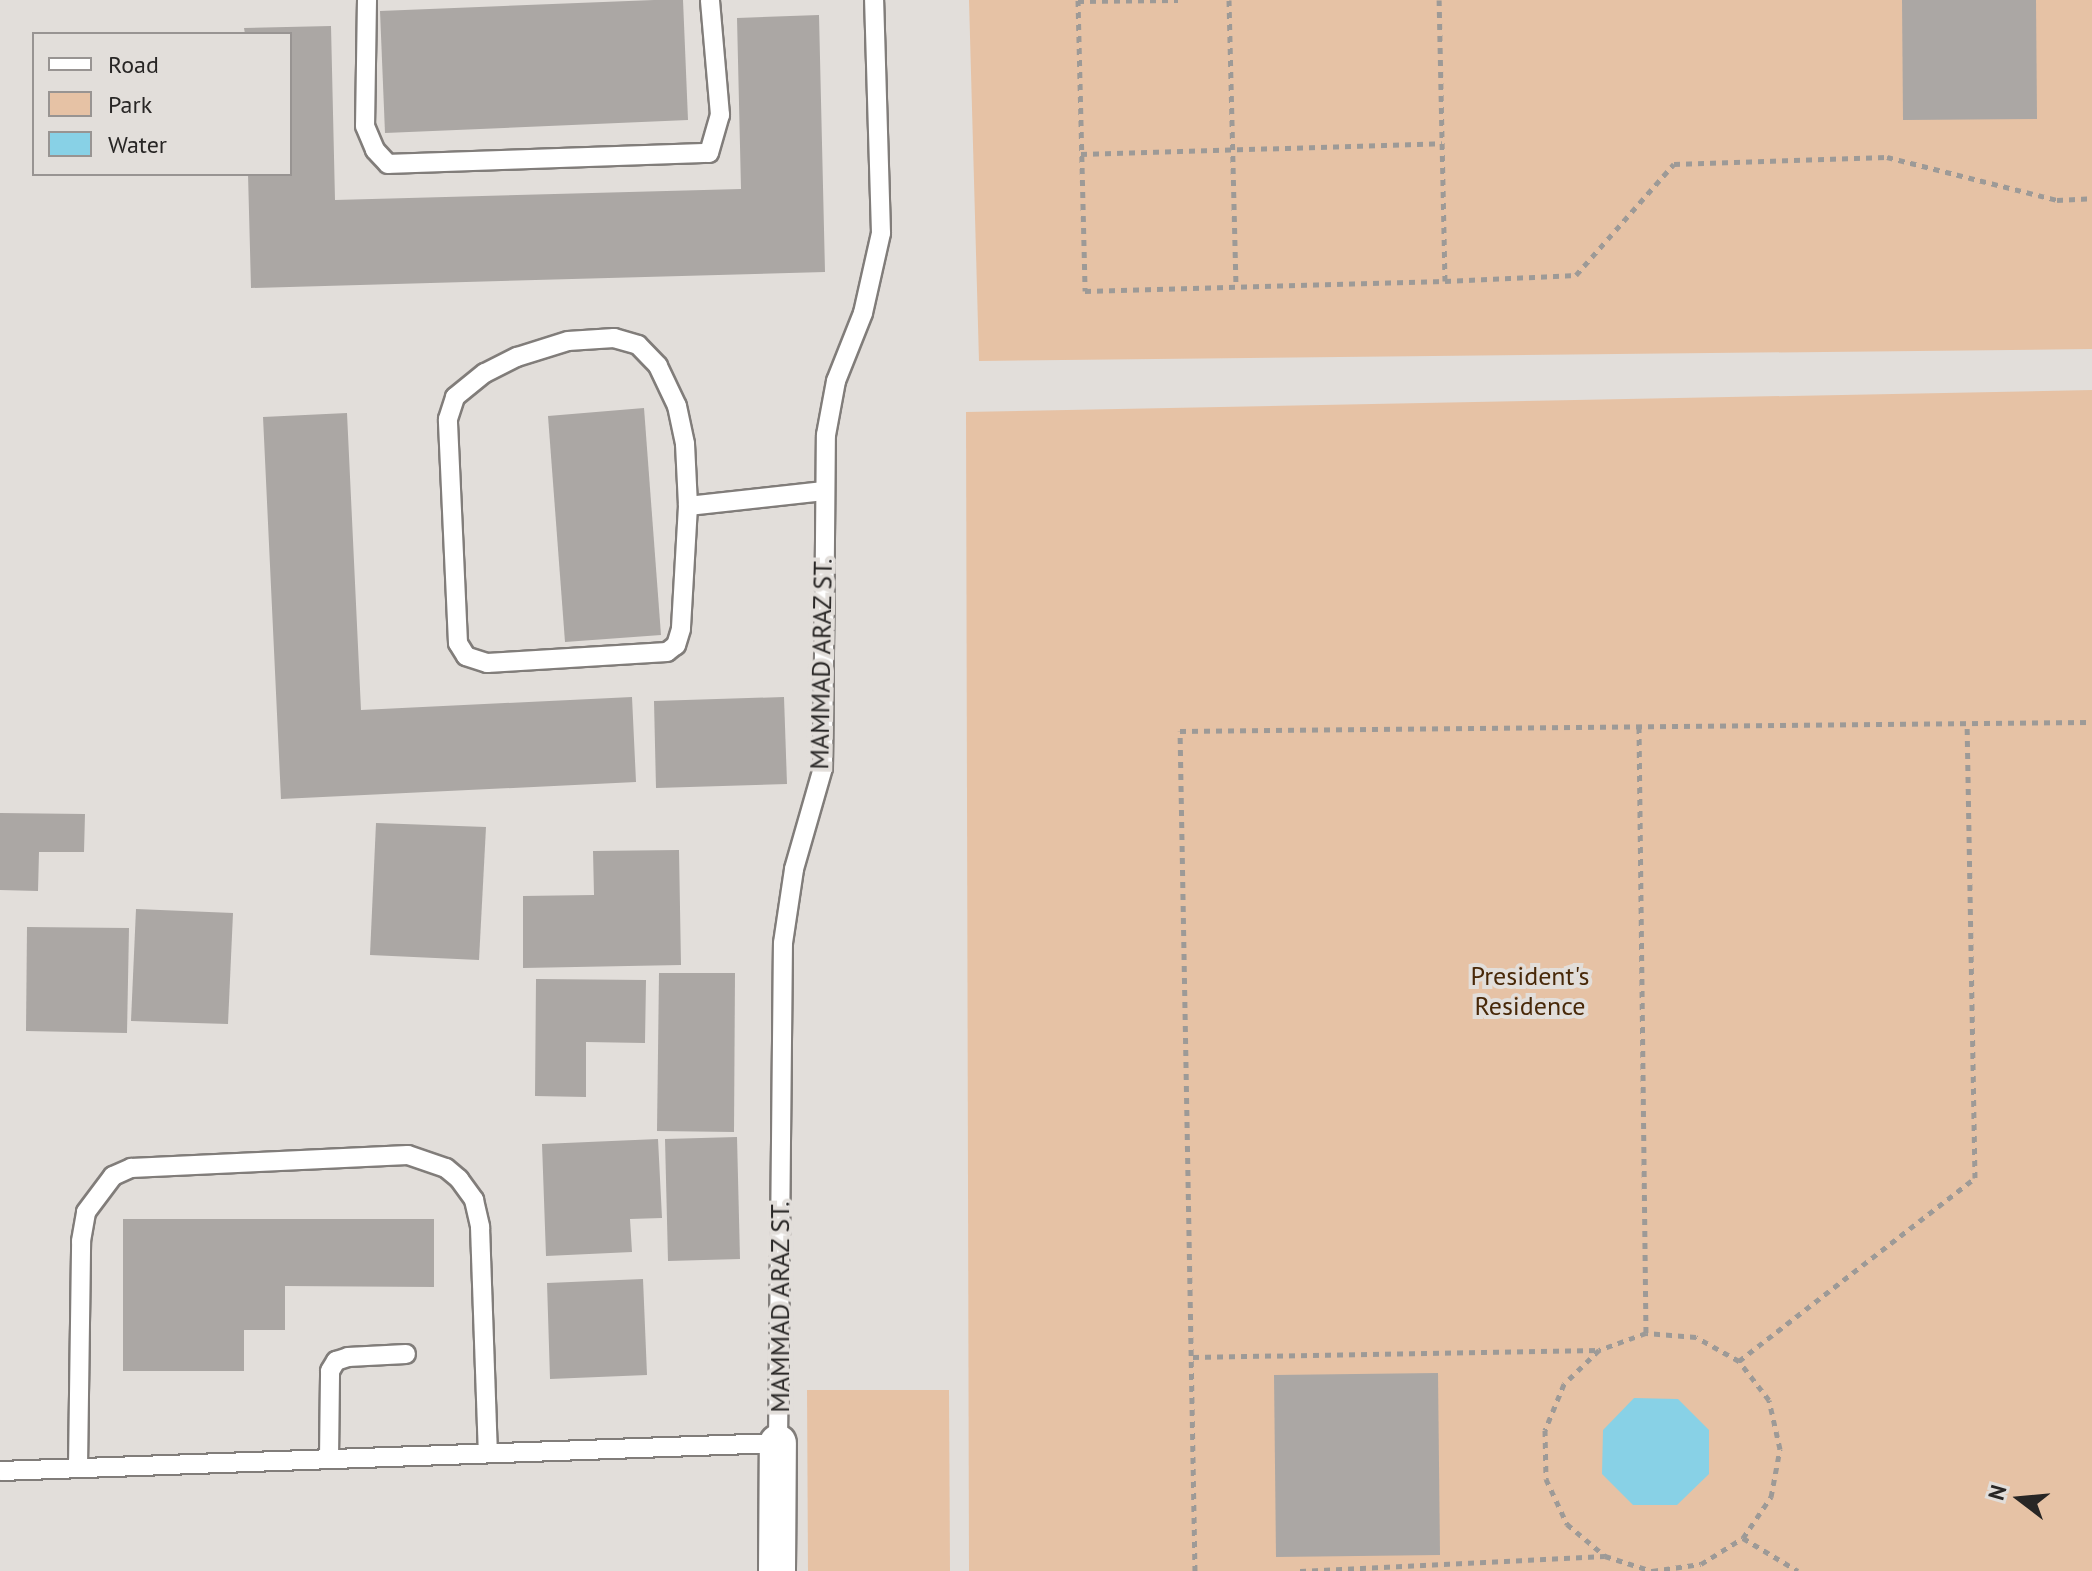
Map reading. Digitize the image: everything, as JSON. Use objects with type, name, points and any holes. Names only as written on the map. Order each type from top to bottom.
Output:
[{"type":"street","name":"MAMMAD ARAZ ST.","points":[[777,1571],[778,1443]]},
{"type":"lane","points":[[367,0],[365,126],[375,150],[388,164],[709,153],[720,115],[710,0]]},
{"type":"lane","name":"MAMMAD ARAZ ST.","points":[[778,1443],[783,943],[794,869],[823,768],[826,435],[836,381],[863,313],[881,233],[874,0]]},
{"type":"lane","points":[[614,338],[638,345],[658,366],[677,406],[685,444],[688,506],[681,629],[676,645],[667,652],[487,663],[466,656],[458,643],[448,419],[455,397],[485,373],[517,357],[568,341],[614,338]]},
{"type":"lane","points":[[688,506],[824,491]]},
{"type":"lane","points":[[78,1466],[81,1241],[86,1212],[113,1176],[131,1168],[408,1155],[446,1168],[459,1179],[474,1200],[480,1227],[488,1453]]},
{"type":"lane","points":[[329,1458],[330,1371],[336,1361],[348,1357],[406,1354]]},
{"type":"lane","points":[[0,1471],[778,1443]]},
{"type":"path","points":[[1178,0],[1078,1],[1085,291],[1576,275],[1674,164],[1887,157],[2057,200],[2092,198]]},
{"type":"path","points":[[1229,0],[1236,287]]},
{"type":"path","points":[[1439,0],[1445,281]]},
{"type":"path","points":[[1081,154],[1442,143]]},
{"type":"path","points":[[1195,1571],[1180,731],[2092,722]]},
{"type":"path","points":[[1739,1361],[1975,1178],[1967,724]]},
{"type":"path","points":[[1639,727],[1646,1333]]},
{"type":"path","points":[[1193,1357],[1599,1350],[1646,1333],[1696,1337],[1739,1361],[1769,1400],[1780,1449],[1771,1497],[1743,1538],[1701,1564],[1652,1571],[1605,1556],[1300,1571]]},
{"type":"path","points":[[1599,1350],[1564,1384],[1559,1395],[1545,1430],[1546,1479],[1567,1524],[1605,1556]]},
{"type":"path","points":[[1743,1538],[1798,1571]]},
{"type":"green space","points":[[969,0],[2092,0],[2092,349],[979,361]]},
{"type":"green space","name":"President's Residence","points":[[2092,390],[2092,1571],[969,1571],[966,412]]},
{"type":"green space","points":[[807,1390],[949,1390],[950,1571],[808,1571]]},
{"type":"water","points":[[1634,1398],[1678,1399],[1709,1430],[1709,1474],[1677,1505],[1633,1505],[1602,1474],[1603,1430]]},
{"type":"building","points":[[683,0],[688,120],[385,133],[380,11]]},
{"type":"building","points":[[1902,0],[2036,0],[2037,119],[1903,120]]},
{"type":"building","points":[[819,15],[825,272],[251,288],[248,176],[292,176],[292,32],[245,32],[244,28],[331,26],[335,200],[741,189],[737,18]]},
{"type":"building","points":[[644,408],[661,635],[565,642],[548,416]]},
{"type":"building","points":[[347,413],[361,710],[632,697],[636,782],[281,799],[263,417]]},
{"type":"building","points":[[784,697],[787,784],[656,788],[654,701]]},
{"type":"building","points":[[0,813],[85,814],[84,852],[39,852],[38,891],[0,890]]},
{"type":"building","points":[[376,823],[486,827],[479,960],[370,955]]},
{"type":"building","points":[[679,850],[681,965],[523,968],[523,896],[594,895],[593,851]]},
{"type":"building","points":[[136,909],[233,913],[228,1024],[131,1021]]},
{"type":"building","points":[[27,927],[129,928],[127,1033],[26,1031]]},
{"type":"building","points":[[659,973],[735,973],[734,1132],[657,1131]]},
{"type":"building","points":[[536,979],[646,980],[645,1043],[586,1042],[586,1097],[535,1096]]},
{"type":"building","points":[[737,1137],[740,1259],[668,1261],[665,1139]]},
{"type":"building","points":[[658,1139],[662,1218],[630,1219],[632,1252],[546,1256],[542,1144]]},
{"type":"building","points":[[123,1219],[434,1219],[434,1287],[285,1286],[285,1330],[244,1330],[244,1371],[123,1371]]},
{"type":"building","points":[[643,1279],[647,1375],[550,1379],[547,1283]]},
{"type":"building","points":[[1438,1373],[1440,1555],[1276,1557],[1274,1375]]}]
